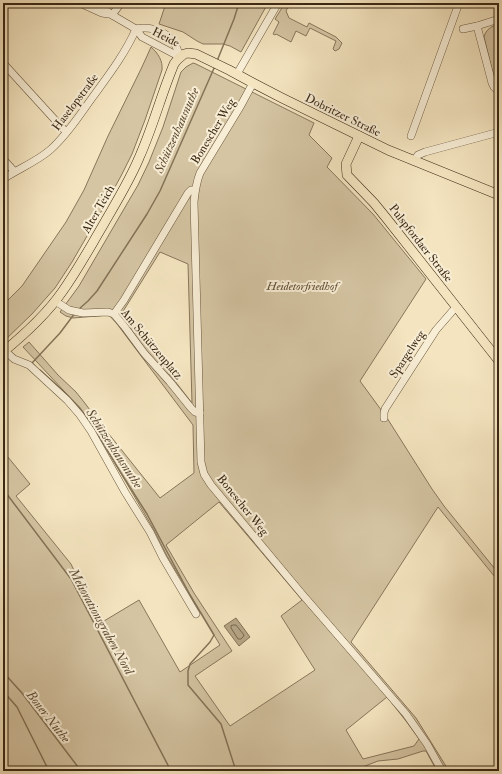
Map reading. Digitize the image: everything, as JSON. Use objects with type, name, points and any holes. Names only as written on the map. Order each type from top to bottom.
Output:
[{"type":"main road","name":"Dobritzer Straße","points":[[180,57],[188,53],[192,53],[209,60],[359,136],[414,161],[499,195]]},
{"type":"main road","name":"Alter Teich","points":[[4,351],[28,330],[54,302],[62,293],[76,271],[129,180],[151,129],[174,64],[180,57]]},
{"type":"main road","name":"Pulspfordaer Straße","points":[[359,136],[346,164],[347,175],[387,219],[499,361]]},
{"type":"street","name":"Heide","points":[[80,3],[102,13],[112,15]]},
{"type":"street","name":"Heide","points":[[94,3],[136,29],[142,37],[180,57]]},
{"type":"street","points":[[112,15],[121,3]]},
{"type":"street","points":[[233,72],[278,3]]},
{"type":"street","points":[[411,136],[459,3]]},
{"type":"street","points":[[463,29],[499,19]]},
{"type":"street","points":[[477,26],[492,83],[494,88],[499,92]]},
{"type":"street","name":"Heide","points":[[136,29],[149,28],[165,34],[172,40],[180,57]]},
{"type":"street","name":"Haselopstraße","points":[[3,179],[49,151],[66,132],[110,73],[131,41],[136,29]]},
{"type":"street","points":[[3,63],[66,132]]},
{"type":"street","name":"Bonescher Weg","points":[[253,83],[196,182],[194,202],[202,468],[208,480],[302,594],[406,714],[427,744],[442,771]]},
{"type":"street","points":[[414,161],[418,155],[425,152],[499,132]]},
{"type":"street","points":[[3,159],[14,171]]},
{"type":"street","name":"Bonescher Weg","points":[[114,314],[124,300],[188,193],[191,190],[195,190]]},
{"type":"street","name":"Am Schützenplatz","points":[[54,302],[73,311],[108,312],[114,314],[144,353],[191,408],[195,412],[200,413]]},
{"type":"street","name":"Spargelweg","points":[[384,418],[385,409],[436,330],[456,307]]},
{"type":"street","points":[[4,351],[14,359],[29,365],[67,400],[80,415],[91,431],[125,492],[150,532],[163,558],[196,614]]},
{"type":"green space","points":[[166,3],[268,3],[241,52],[223,44],[203,44],[183,32],[159,24]]},
{"type":"green space","points":[[285,3],[290,3],[286,11],[289,18],[307,27],[309,23],[336,37],[342,43],[339,49],[335,51],[333,49],[336,41],[310,28],[306,36],[296,31],[291,42],[276,34],[273,34],[279,22],[275,19]]},
{"type":"green space","points":[[499,24],[499,88],[495,82],[484,37],[490,28]]},
{"type":"green space","points":[[151,47],[160,57],[162,70],[132,154],[121,176],[72,262],[55,288],[32,314],[3,342],[3,305],[22,286],[66,222],[84,190]]},
{"type":"green space","name":"Heidetorfriedhof","points":[[193,63],[196,64],[314,123],[309,135],[332,158],[327,167],[373,214],[426,279],[360,381],[387,418],[444,506],[499,574],[499,582],[438,507],[351,642],[416,718],[449,771],[437,771],[426,751],[423,751],[398,759],[378,761],[356,771],[3,771],[3,451],[30,484],[16,496],[71,564],[99,624],[139,600],[180,672],[220,645],[167,556],[154,530],[95,429],[78,406],[23,347],[29,342],[58,375],[76,392],[160,498],[194,473],[193,425],[117,324],[109,315],[73,318],[60,312],[79,286],[138,185],[163,127],[181,72]],"holes":[[[160,252],[188,264],[192,403],[122,313]],[[219,502],[302,600],[281,616],[315,670],[230,726],[195,676],[232,651],[194,593],[166,545]],[[387,697],[419,739],[414,746],[363,759],[346,730]]]},
{"type":"water","points":[[236,618],[250,637],[239,646],[224,626]]},
{"type":"waterway","name":"Schützenhausnuthe","points":[[217,61],[239,3]]},
{"type":"waterway","name":"Schützenhausnuthe","points":[[79,309],[97,291],[147,214],[160,191],[215,66]]},
{"type":"waterway","name":"Schützenhausnuthe","points":[[35,366],[32,363],[60,333],[75,313]]},
{"type":"waterway","name":"Schützenhausnuthe","points":[[40,370],[79,407],[91,423],[147,514],[190,595],[214,635],[210,642],[190,664],[188,671],[188,685],[221,724],[236,771]]},
{"type":"waterway","name":"Meliorationsgraben Nord","points":[[3,489],[71,579],[171,771]]},
{"type":"waterway","name":"Boner Nuthe","points":[[3,672],[22,693],[81,771]]},
{"type":"waterway","points":[[3,691],[17,707],[49,771]]}]
